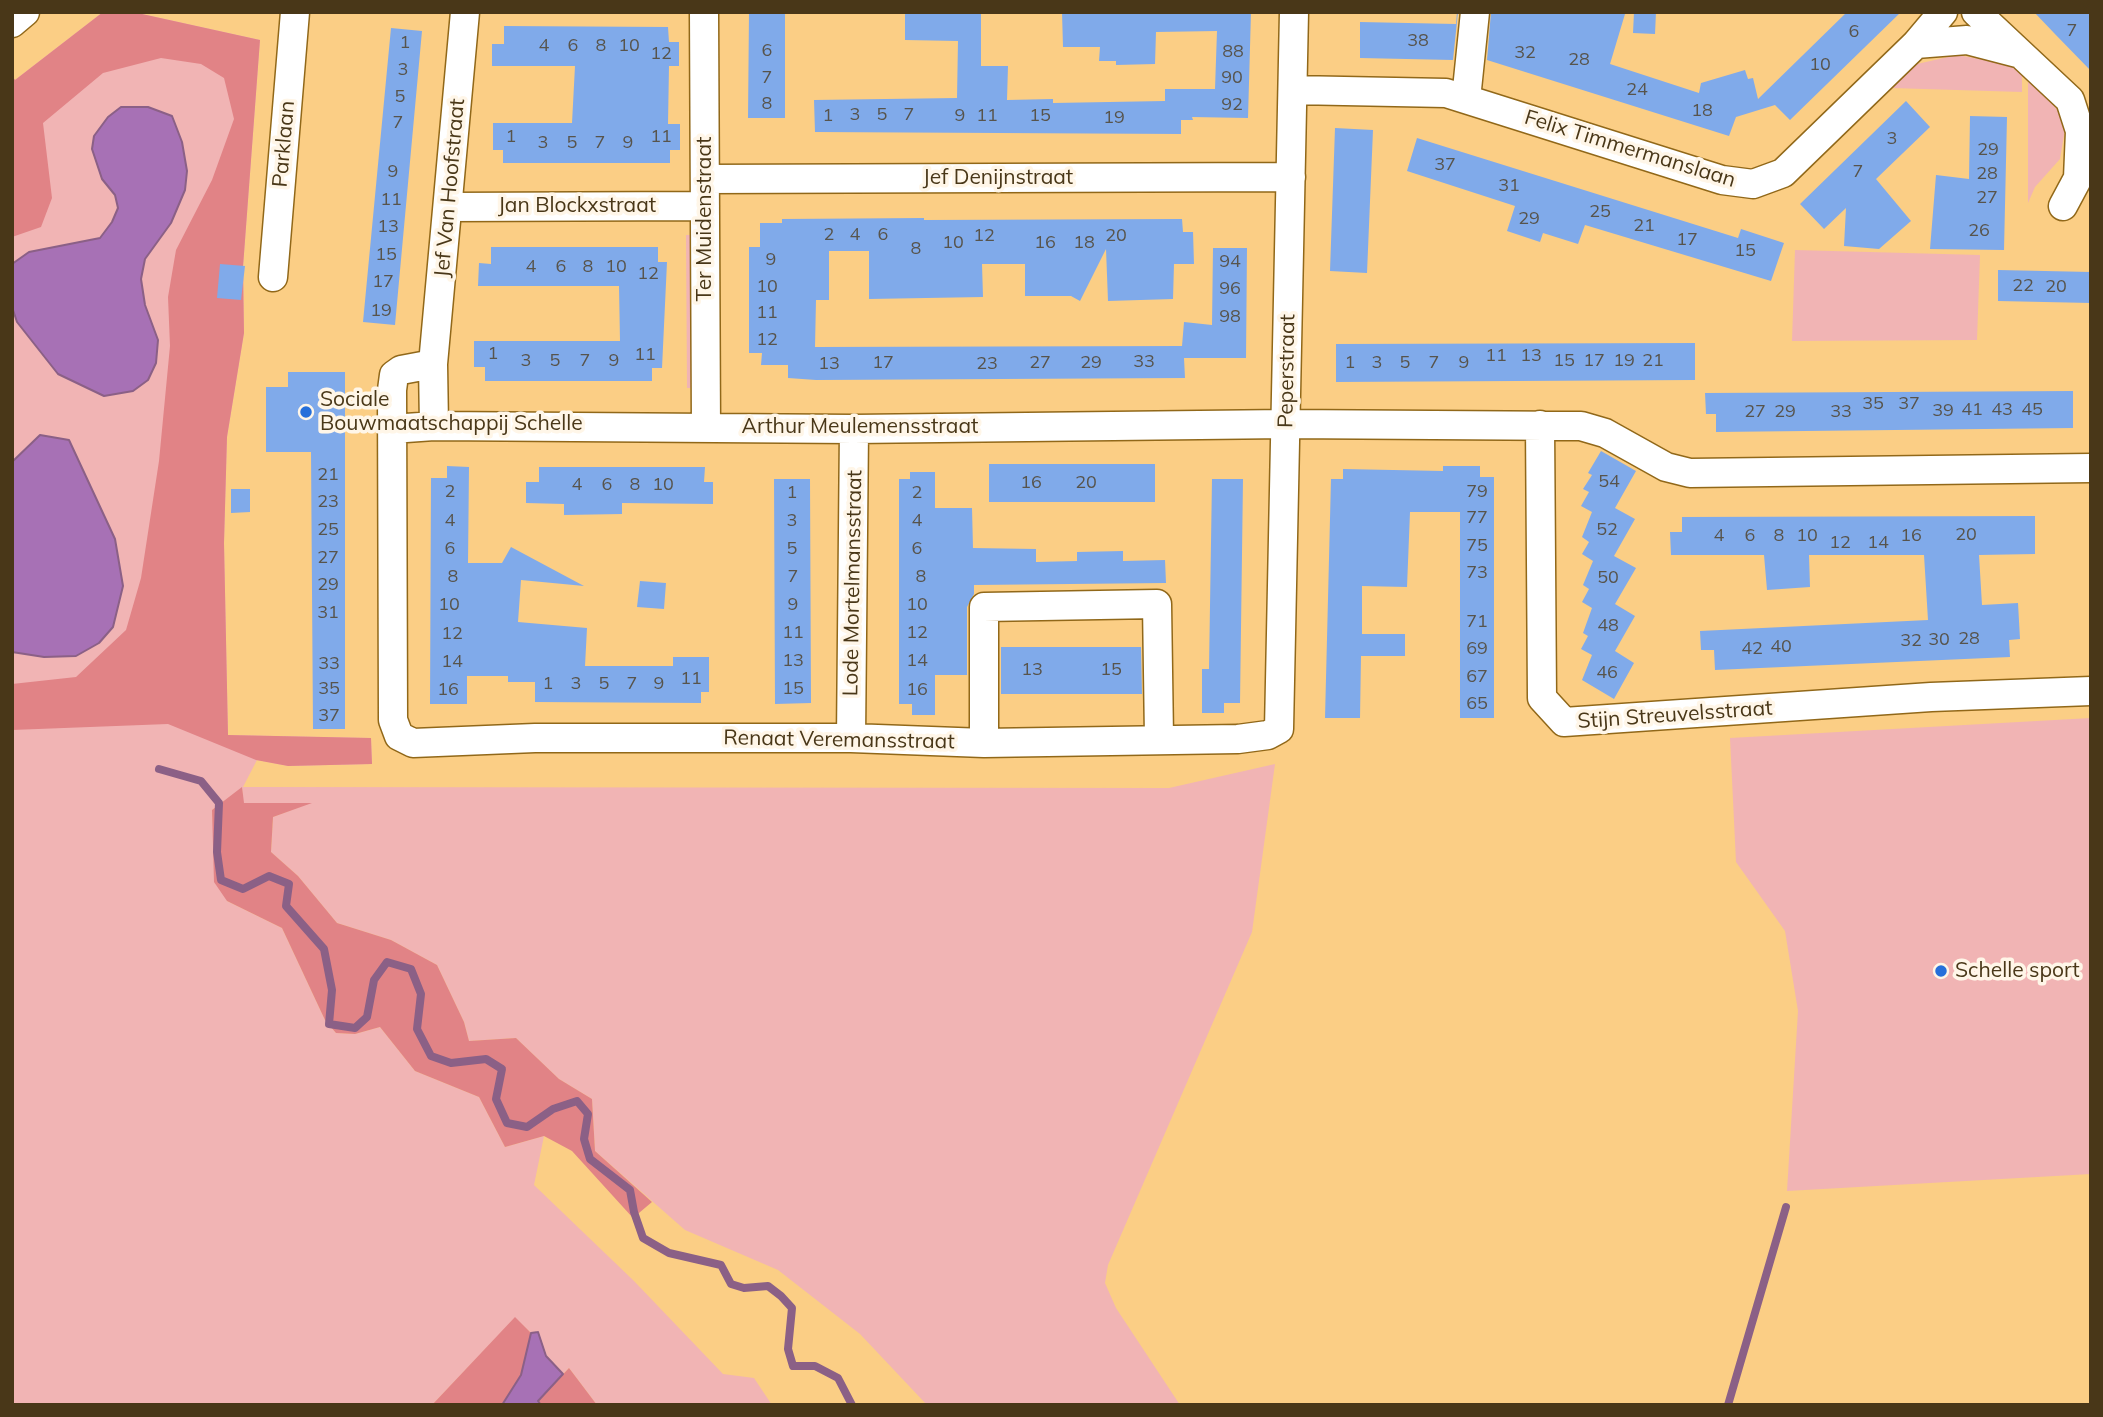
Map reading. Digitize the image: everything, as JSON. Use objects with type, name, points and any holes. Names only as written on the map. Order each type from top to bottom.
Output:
[{"type":"street","points":[[12,23],[24,12]]},
{"type":"street","name":"Parklaan","points":[[273,277],[295,12]]},
{"type":"street","name":"Jef Van Hoofstraat","points":[[434,426],[433,364],[466,12]]},
{"type":"street","name":"Ter Muidenstraat","points":[[704,12],[706,427]]},
{"type":"street","name":"Peperstraat","points":[[1279,729],[1294,12]]},
{"type":"street","points":[[1466,99],[1475,12]]},
{"type":"street","name":"Felix Timmermanslaan","points":[[1293,90],[1446,93],[1722,180],[1753,184],[1783,173],[1916,44],[1943,12]]},
{"type":"street","points":[[1976,12],[2070,100],[2080,131],[2078,178],[2063,206]]},
{"type":"street","points":[[1916,44],[1967,40],[2021,54]]},
{"type":"street","name":"Jef Denijnstraat","points":[[705,193],[1291,177]]},
{"type":"street","name":"Jan Blockxstraat","points":[[449,207],[705,193]]},
{"type":"street","points":[[433,364],[401,370],[394,375],[392,429],[434,426]]},
{"type":"street","points":[[1286,424],[1581,426],[1605,433],[1666,467],[1690,473],[2091,468]]},
{"type":"street","name":"Arthur Meulemensstraat","points":[[434,426],[854,429],[1286,424]]},
{"type":"street","name":"Stijn Streuvelsstraat","points":[[1540,425],[1542,698],[1564,722],[1931,698],[2091,691]]},
{"type":"street","name":"Renaat Veremansstraat","points":[[392,429],[393,719],[399,736],[413,743],[535,738],[851,738],[984,743],[1261,737],[1279,729]]},
{"type":"street","name":"Lode Mortelmansstraat","points":[[851,738],[854,429]]},
{"type":"street","points":[[984,743],[984,607],[1157,604],[1159,738]]},
{"type":"shaded area","points":[[103,12],[133,12],[260,40],[243,267],[244,333],[227,437],[224,543],[228,735],[371,738],[372,764],[288,766],[257,760],[243,787],[1169,788],[1275,764],[1252,932],[1108,1265],[1105,1283],[1116,1308],[1180,1405],[927,1405],[860,1334],[778,1270],[685,1230],[595,1151],[592,1099],[559,1079],[516,1038],[469,1041],[464,1022],[437,965],[391,940],[337,923],[298,876],[271,852],[273,817],[310,803],[243,803],[242,788],[212,810],[214,841],[227,901],[282,928],[325,1020],[336,1033],[355,1034],[380,1027],[415,1071],[479,1097],[505,1147],[544,1136],[534,1185],[634,1281],[723,1374],[754,1378],[772,1405],[597,1405],[569,1368],[563,1374],[546,1356],[538,1333],[531,1333],[515,1318],[432,1405],[12,1405],[12,76],[15,80]]},
{"type":"shaded area","points":[[103,12],[133,12],[260,40],[243,267],[244,333],[227,437],[224,543],[228,735],[371,738],[372,764],[288,766],[256,760],[168,724],[12,730],[12,684],[76,677],[126,630],[141,578],[159,461],[170,346],[168,297],[176,250],[212,180],[234,119],[224,78],[201,64],[161,58],[103,73],[43,123],[52,198],[41,227],[12,237],[12,76],[15,80]]},
{"type":"shaded area","points":[[1957,55],[2009,64],[2022,71],[2022,92],[1891,88],[1903,72],[1917,64]]},
{"type":"shaded area","points":[[2028,77],[2044,92],[2061,115],[2065,129],[2060,159],[2035,187],[2028,203]]},
{"type":"shaded area","points":[[121,107],[148,107],[172,116],[182,142],[187,171],[185,190],[171,223],[145,259],[141,279],[145,305],[158,340],[156,363],[148,380],[133,391],[104,396],[58,374],[17,322],[12,307],[12,264],[29,252],[100,238],[112,222],[118,208],[115,195],[102,179],[92,149],[94,136],[108,117]]},
{"type":"shaded area","points":[[686,235],[693,235],[694,388],[687,388]]},
{"type":"shaded area","points":[[1795,250],[1980,255],[1977,340],[1792,341]]},
{"type":"shaded area","points":[[40,435],[69,440],[115,539],[123,586],[113,627],[99,643],[76,656],[44,657],[12,652],[12,462]]},
{"type":"shaded area","name":"Schelle sport","points":[[2091,718],[2091,1174],[1787,1191],[1798,1011],[1785,931],[1736,862],[1730,738]]},
{"type":"shaded area","points":[[242,787],[244,803],[312,803],[273,817],[271,852],[298,876],[337,923],[391,940],[437,965],[464,1022],[469,1041],[516,1038],[559,1079],[592,1099],[595,1151],[652,1202],[633,1218],[572,1151],[544,1136],[505,1147],[479,1097],[415,1071],[380,1027],[355,1034],[336,1033],[325,1020],[282,928],[227,901],[214,882],[212,810]]},
{"type":"shaded area","points":[[515,1317],[531,1333],[521,1375],[502,1405],[432,1405]]},
{"type":"shaded area","points":[[538,1332],[546,1356],[563,1374],[538,1401],[541,1405],[502,1405],[521,1375],[531,1333]]},
{"type":"shaded area","points":[[569,1368],[597,1405],[541,1405],[538,1401]]},
{"type":"building","points":[[749,12],[785,12],[785,118],[748,118]]},
{"type":"building","points":[[905,12],[981,12],[981,66],[1008,66],[1007,100],[1053,99],[1053,103],[1165,101],[1165,89],[1215,89],[1217,31],[1156,32],[1155,64],[1116,65],[1116,61],[1099,61],[1100,47],[1063,47],[1062,12],[1251,12],[1248,118],[1192,117],[1193,120],[1181,120],[1181,134],[815,132],[814,100],[957,98],[958,41],[905,40]]},
{"type":"building","points":[[1458,12],[1453,60],[1360,58],[1360,22],[1456,24]]},
{"type":"building","points":[[1491,12],[1625,14],[1610,64],[1699,93],[1701,83],[1745,70],[1748,79],[1753,78],[1758,99],[1847,12],[1901,12],[1790,120],[1775,105],[1736,117],[1729,136],[1487,60]]},
{"type":"building","points":[[1634,12],[1656,12],[1655,34],[1633,33]]},
{"type":"building","points":[[2034,12],[2091,12],[2091,71],[2054,33]]},
{"type":"building","points":[[504,26],[668,27],[669,42],[679,42],[679,66],[669,66],[668,124],[680,124],[680,150],[670,150],[670,163],[503,163],[503,150],[493,150],[493,123],[572,123],[575,66],[492,66],[492,44],[504,44]]},
{"type":"building","points":[[391,28],[422,31],[395,325],[363,322]]},
{"type":"building","points":[[1906,101],[1930,127],[1876,179],[1911,221],[1879,249],[1844,246],[1846,208],[1824,229],[1800,204]]},
{"type":"building","points":[[1970,116],[2007,117],[2004,250],[1930,249],[1936,175],[1969,179]]},
{"type":"building","points":[[1335,128],[1373,130],[1367,273],[1330,271]]},
{"type":"building","points":[[1417,138],[1738,238],[1741,229],[1784,243],[1771,281],[1585,225],[1578,244],[1543,233],[1540,242],[1507,231],[1515,206],[1407,171]]},
{"type":"building","points":[[782,219],[1182,219],[1183,232],[1193,232],[1194,264],[1174,264],[1173,299],[1108,301],[1106,249],[1080,301],[1071,296],[1025,296],[1025,264],[982,264],[983,297],[869,299],[869,251],[829,251],[829,300],[816,300],[815,347],[1182,346],[1184,322],[1212,325],[1213,248],[1247,248],[1246,358],[1184,358],[1185,378],[816,380],[788,378],[788,365],[761,365],[762,353],[749,353],[749,247],[760,247],[760,223],[782,223]]},
{"type":"building","points":[[491,247],[658,247],[658,262],[667,262],[662,368],[652,368],[652,381],[485,381],[485,367],[474,367],[474,341],[620,341],[619,286],[478,286],[479,263],[491,264]]},
{"type":"building","points":[[220,264],[245,266],[241,300],[217,298]]},
{"type":"building","points":[[1998,270],[2091,272],[2091,303],[1998,301]]},
{"type":"building","points":[[1695,343],[1695,380],[1336,382],[1336,344]]},
{"type":"building","points":[[288,372],[345,372],[345,729],[313,729],[311,452],[266,452],[266,387],[288,387]]},
{"type":"building","points":[[2073,391],[2073,428],[1716,432],[1716,414],[1706,414],[1705,393]]},
{"type":"building","points":[[1601,451],[1636,471],[1615,508],[1635,519],[1614,556],[1636,568],[1615,604],[1635,616],[1615,651],[1634,663],[1614,699],[1582,680],[1592,655],[1581,649],[1588,636],[1583,633],[1592,608],[1582,602],[1589,589],[1583,585],[1593,561],[1582,554],[1589,542],[1582,537],[1592,512],[1581,506],[1589,492],[1583,489],[1592,475],[1588,473]]},
{"type":"building","points":[[989,464],[1155,464],[1155,502],[989,502]]},
{"type":"building","points":[[447,466],[469,467],[468,563],[502,563],[511,547],[584,586],[521,580],[518,622],[587,628],[585,666],[673,666],[673,657],[709,657],[709,692],[701,692],[701,703],[535,702],[535,682],[508,682],[508,676],[467,676],[467,704],[430,704],[431,478],[447,478]]},
{"type":"building","points":[[1443,466],[1480,466],[1480,477],[1494,477],[1494,718],[1460,718],[1460,512],[1410,512],[1407,587],[1362,586],[1362,634],[1405,634],[1405,656],[1361,656],[1360,718],[1325,718],[1331,479],[1343,479],[1343,469],[1443,471]]},
{"type":"building","points":[[539,467],[705,467],[704,482],[713,482],[713,504],[622,503],[622,514],[564,515],[564,504],[526,503],[526,482],[539,482]]},
{"type":"building","points":[[910,472],[935,472],[935,508],[972,508],[973,548],[1036,549],[1036,562],[1077,561],[1077,552],[1123,551],[1123,561],[1165,560],[1166,583],[974,585],[974,594],[967,607],[967,675],[935,675],[935,715],[912,715],[912,704],[899,704],[899,479],[910,479]]},
{"type":"building","points":[[774,479],[810,479],[811,703],[775,704]]},
{"type":"building","points":[[1212,479],[1243,479],[1240,703],[1224,703],[1224,713],[1202,713],[1202,669],[1209,669]]},
{"type":"building","points":[[231,489],[250,489],[250,512],[231,513]]},
{"type":"building","points":[[2035,516],[2035,554],[1979,555],[1982,605],[2018,603],[2020,639],[2009,640],[2010,657],[1715,670],[1714,650],[1701,650],[1700,631],[1928,620],[1924,555],[1809,555],[1810,587],[1767,590],[1764,555],[1671,555],[1670,532],[1682,532],[1682,517]]},
{"type":"building","points":[[640,581],[666,583],[664,609],[637,607]]},
{"type":"building","points":[[1001,647],[1141,647],[1142,694],[1001,694]]},
{"type":"waterway","points":[[159,769],[201,781],[219,803],[217,852],[221,880],[243,889],[269,876],[289,884],[286,906],[324,949],[332,990],[329,1024],[355,1028],[367,1017],[374,980],[387,962],[411,969],[421,994],[417,1029],[431,1056],[451,1063],[486,1059],[502,1069],[496,1099],[507,1123],[527,1127],[553,1109],[577,1101],[588,1114],[584,1139],[590,1159],[630,1190],[643,1238],[669,1253],[721,1265],[731,1284],[744,1288],[768,1286],[781,1296],[792,1308],[788,1349],[793,1366],[815,1366],[838,1378],[852,1405]]},
{"type":"waterway","points":[[1728,1405],[1786,1207]]},
{"type":"place","name":"Sociale Bouwmaatschappij Schelle","points":[[306,412]]},
{"type":"place","name":"Schelle sport","points":[[1941,971]]}]
